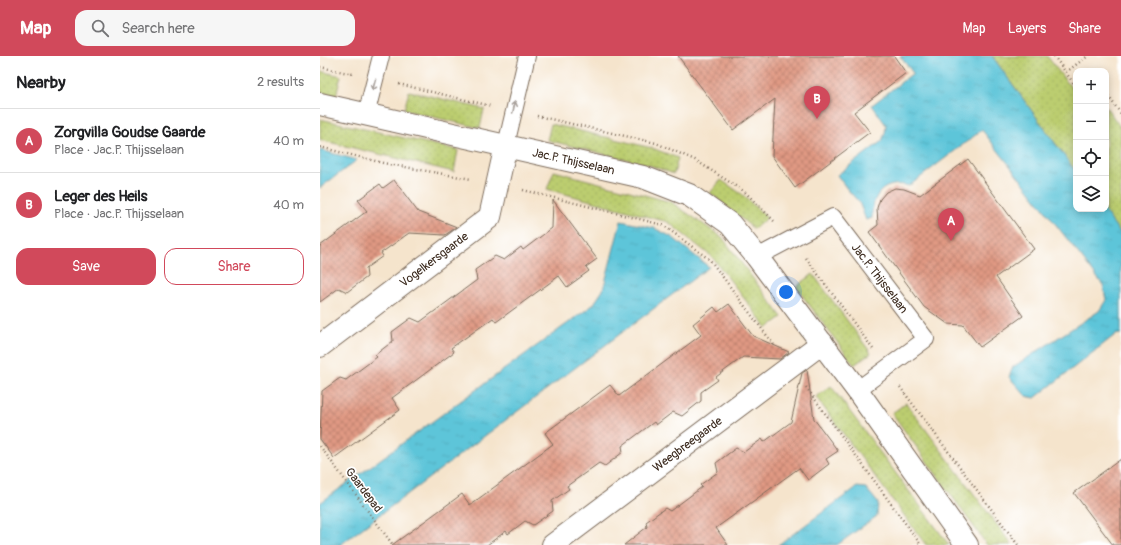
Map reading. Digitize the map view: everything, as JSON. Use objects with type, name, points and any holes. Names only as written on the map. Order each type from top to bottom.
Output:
[{"type":"street","name":"Jac.P. Thijsselaan","points":[[320,104],[643,177],[688,195],[730,224],[757,257],[857,390],[967,545]]},
{"type":"street","name":"Vogelkersgaarde","points":[[320,346],[490,217],[496,184],[506,145]]},
{"type":"street","name":"Weegbreegaarde","points":[[553,545],[822,343]]},
{"type":"lane","points":[[366,115],[381,56]]},
{"type":"lane","points":[[506,145],[527,56]]},
{"type":"lane","name":"Jac.P. Thijsselaan","points":[[757,257],[833,217],[926,339],[857,390]]},
{"type":"path","points":[[1054,56],[1073,82]]},
{"type":"path","points":[[1066,72],[1088,56]]},
{"type":"path","points":[[1109,97],[1121,114]]},
{"type":"path","points":[[320,147],[383,163],[496,184],[663,225],[710,260],[790,366],[921,545]]},
{"type":"path","name":"Gaardepad","points":[[320,446],[393,545]]},
{"type":"green space","points":[[992,56],[1047,56],[1073,90],[1073,168]]},
{"type":"green space","points":[[320,71],[341,76],[336,96],[320,92]]},
{"type":"green space","points":[[409,91],[484,109],[480,128],[404,110]]},
{"type":"green space","points":[[1109,111],[1121,128],[1121,234],[1105,212],[1109,212]]},
{"type":"green space","points":[[320,119],[458,150],[454,172],[320,140]]},
{"type":"green space","points":[[551,124],[652,148],[678,158],[674,174],[649,165],[547,140]]},
{"type":"green space","points":[[554,171],[671,202],[722,237],[782,317],[767,328],[712,257],[668,222],[547,189]]},
{"type":"green space","points":[[721,180],[743,195],[767,218],[754,229],[710,193]]},
{"type":"green space","points":[[813,274],[871,353],[854,365],[796,287]]},
{"type":"green space","points":[[831,386],[949,545],[926,545],[816,397]]},
{"type":"green space","points":[[906,403],[1012,545],[987,545],[892,413]]},
{"type":"water","points":[[900,56],[992,56],[1073,168],[1073,212],[1105,212],[1121,234],[1121,334],[1115,335],[1035,398],[1026,396],[1009,377],[1013,367],[1099,311],[1106,300],[1103,285],[982,130],[909,186],[893,185],[886,187],[877,196],[874,202],[872,218],[866,220],[859,202],[837,175],[882,141],[886,125],[872,105],[913,73]]},
{"type":"water","points":[[320,150],[357,160],[320,188]]},
{"type":"water","points":[[621,221],[654,228],[672,237],[709,267],[340,545],[320,545],[320,503],[593,305],[603,290]]},
{"type":"water","points":[[857,487],[866,488],[878,503],[877,516],[837,545],[778,545]]},
{"type":"building","points":[[678,56],[894,56],[906,73],[854,112],[870,132],[795,188],[772,156],[775,99],[733,130]]},
{"type":"building","points":[[968,159],[1034,249],[996,277],[1023,316],[980,347],[963,325],[948,324],[924,307],[869,232],[878,225],[877,208],[880,199],[886,192],[895,188],[904,189],[920,195]]},
{"type":"building","points":[[394,180],[418,212],[457,227],[445,235],[409,233],[381,253],[383,256],[366,268],[367,277],[347,292],[339,288],[320,302],[320,246],[367,211],[358,200],[380,184],[383,188]]},
{"type":"building","points":[[553,200],[597,259],[586,267],[589,271],[567,287],[559,276],[496,322],[493,318],[451,348],[454,352],[392,398],[400,410],[334,458],[320,439],[322,391],[340,378],[346,380],[377,357],[375,355],[393,341],[392,332],[411,318],[420,322],[477,280],[475,270],[495,256],[504,260],[521,247],[523,250],[552,228]]},
{"type":"building","points":[[729,304],[753,336],[789,352],[780,359],[743,357],[716,377],[718,380],[701,392],[701,401],[682,416],[673,412],[656,425],[654,422],[622,446],[623,452],[605,466],[599,463],[567,486],[569,489],[552,501],[553,511],[533,525],[525,521],[508,534],[506,531],[487,545],[392,545],[462,494],[470,505],[553,444],[545,433],[610,385],[619,396],[701,335],[693,324],[714,307],[718,312]]},
{"type":"building","points":[[807,370],[814,419],[838,451],[826,459],[829,464],[808,480],[799,468],[716,528],[728,545],[624,545],[647,527],[646,522],[665,508],[670,511],[702,487],[700,485],[718,472],[716,463],[736,448],[744,452],[762,439],[764,442],[791,422],[802,373]]},
{"type":"building","points":[[1121,459],[1121,545],[1113,545],[1074,493]]},
{"type":"place","name":"Leger des Heils","points":[[817,119]]},
{"type":"place","name":"Zorgvilla Goudse Gaarde","points":[[951,241]]}]
